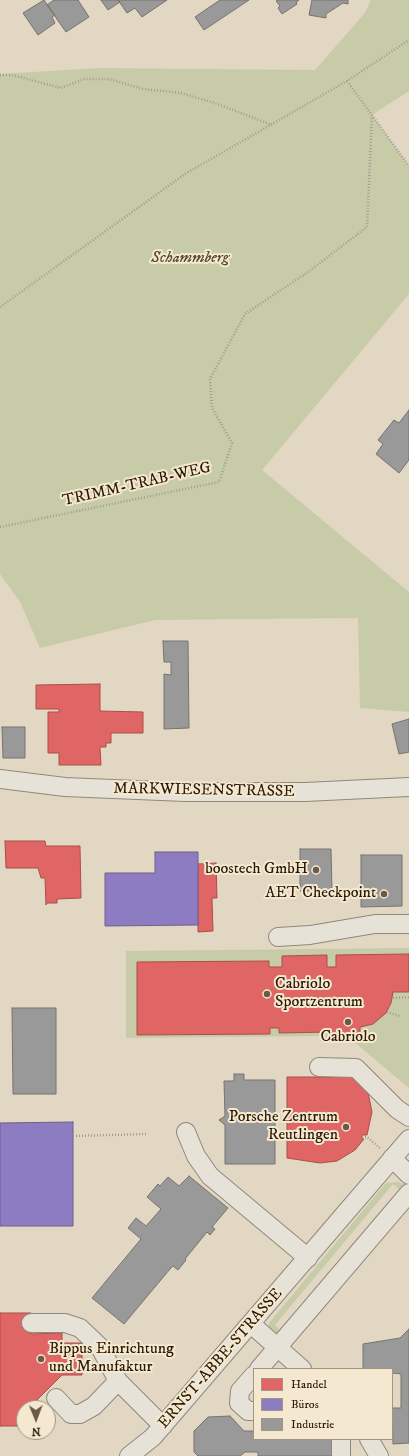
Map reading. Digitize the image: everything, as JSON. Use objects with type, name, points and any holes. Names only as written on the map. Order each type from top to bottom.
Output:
[{"type":"street","name":"MARKWIESENSTRASSE","points":[[0,779],[72,787],[185,792],[305,792],[409,786]]},
{"type":"street","points":[[278,937],[310,935],[375,924],[409,924]]},
{"type":"street","points":[[319,1067],[356,1068],[397,1109],[409,1116]]},
{"type":"street","points":[[186,1132],[196,1156],[210,1176],[308,1258]]},
{"type":"street","name":"ERNST-ABBE-STRASSE","points":[[129,1456],[153,1437],[308,1258],[398,1162],[409,1139]]},
{"type":"street","points":[[260,1368],[407,1201]]},
{"type":"street","points":[[31,1323],[65,1323],[80,1328],[100,1347],[118,1381],[163,1426]]},
{"type":"street","points":[[251,1324],[301,1368]]},
{"type":"street","points":[[253,1376],[240,1391],[239,1403],[248,1411],[253,1411]]},
{"type":"street","points":[[56,1398],[70,1414],[80,1414],[94,1406],[118,1381]]},
{"type":"street","points":[[341,1440],[341,1456]]},
{"type":"street","points":[[370,1440],[378,1456]]},
{"type":"path","points":[[0,307],[185,174],[347,81],[409,40]]},
{"type":"path","points":[[0,75],[12,75],[61,88],[84,79],[109,79],[143,89],[181,93],[215,103],[272,125]]},
{"type":"path","points":[[347,81],[409,166]]},
{"type":"path","name":"TRIMM-TRAB-WEG","points":[[0,527],[219,482],[232,443],[212,408],[210,379],[245,314],[308,272],[367,227],[372,115]]},
{"type":"path","points":[[393,998],[409,997]]},
{"type":"path","points":[[387,1012],[400,1016]]},
{"type":"path","points":[[73,1136],[146,1134]]},
{"type":"path","points":[[362,1137],[367,1137],[398,1162]]},
{"type":"green space","name":"Schammberg","points":[[371,0],[409,0],[409,91],[372,115],[409,166],[409,294],[262,470],[409,592],[409,712],[360,708],[358,618],[155,620],[40,648],[20,602],[0,574],[0,74],[98,68],[315,70],[365,13]]},
{"type":"green space","name":"Cabriolo Sportzentrum","points":[[409,948],[409,1088],[353,1041],[320,1041],[320,1036],[126,1038],[126,951]]},
{"type":"green space","points":[[399,1182],[404,1185],[401,1191],[393,1184],[275,1325],[282,1332],[277,1335],[268,1329],[269,1323],[386,1183]]},
{"type":"building: Handel","points":[[100,684],[100,711],[143,712],[143,733],[111,733],[111,743],[106,743],[106,747],[100,747],[101,765],[59,765],[59,753],[48,753],[48,712],[59,712],[59,709],[36,709],[36,685]]},
{"type":"building: Handel","points":[[5,841],[45,841],[46,846],[80,846],[81,898],[57,899],[57,903],[47,903],[46,905],[45,878],[41,878],[38,868],[6,868]]},
{"type":"building: Handel","points":[[216,863],[217,898],[212,898],[213,931],[198,932],[198,864]]},
{"type":"building: Handel","name":"Cabriolo Sportzentrum","points":[[409,954],[409,992],[393,992],[391,1003],[386,1013],[373,1024],[360,1027],[360,1038],[330,1039],[330,1032],[279,1033],[279,1028],[270,1028],[270,1034],[137,1035],[137,962],[269,961],[269,967],[282,967],[282,956],[327,955],[327,967],[336,967],[336,955]]},
{"type":"building: Handel","points":[[332,1074],[362,1074],[372,1112],[367,1135],[362,1135],[362,1139],[364,1139],[355,1150],[337,1161],[320,1163],[287,1158],[287,1077],[332,1077]]},
{"type":"building: Handel","name":"Bippus Einrichtung und Manufaktur","points":[[0,1313],[31,1313],[31,1334],[62,1333],[62,1343],[82,1343],[82,1375],[62,1375],[37,1400],[16,1400],[16,1426],[0,1426]]},
{"type":"building: Büros","points":[[155,852],[198,852],[198,925],[105,926],[105,873],[155,873]]},
{"type":"building: Büros","points":[[73,1122],[73,1226],[0,1226],[0,1123]]},
{"type":"building: Industrie","points":[[44,0],[55,15],[52,17],[55,23],[38,35],[23,13]]},
{"type":"building: Industrie","points":[[54,0],[78,0],[89,17],[66,32],[47,5]]},
{"type":"building: Industrie","points":[[101,0],[118,0],[120,2],[108,10]]},
{"type":"building: Industrie","points":[[118,0],[167,0],[142,17],[135,8],[127,13]]},
{"type":"building: Industrie","points":[[220,0],[249,0],[204,30],[195,17]]},
{"type":"building: Industrie","points":[[299,0],[296,2],[297,4],[282,14],[278,8],[280,6],[276,1]]},
{"type":"building: Industrie","points":[[312,0],[348,0],[348,4],[343,3],[326,14],[326,18],[309,15]]},
{"type":"building: Industrie","points":[[409,410],[409,460],[399,473],[376,454],[383,444],[378,440],[394,420],[399,423]]},
{"type":"building: Industrie","points":[[163,641],[188,641],[189,728],[164,729],[164,674],[171,675],[171,662],[164,662]]},
{"type":"building: Industrie","points":[[409,719],[409,752],[399,754],[392,724]]},
{"type":"building: Industrie","points":[[2,727],[25,727],[25,758],[3,758]]},
{"type":"building: Industrie","name":"boostech GmbH","points":[[300,849],[331,849],[332,891],[300,891]]},
{"type":"building: Industrie","points":[[361,855],[402,855],[402,906],[361,907]]},
{"type":"building: Industrie","points":[[12,1008],[56,1008],[56,1094],[13,1094]]},
{"type":"building: Industrie","points":[[234,1074],[244,1074],[244,1080],[275,1080],[275,1164],[225,1164],[225,1125],[219,1120],[225,1116],[224,1081],[234,1081]]},
{"type":"building: Industrie","points":[[189,1176],[228,1208],[212,1227],[215,1229],[210,1235],[207,1232],[178,1270],[173,1266],[170,1269],[124,1324],[92,1298],[141,1239],[128,1228],[136,1218],[146,1226],[161,1209],[147,1197],[158,1184],[160,1186],[168,1177],[179,1186]]},
{"type":"building: Industrie","points":[[409,1329],[409,1443],[393,1444],[393,1408],[401,1408],[401,1374],[393,1373],[393,1368],[363,1368],[363,1344],[400,1338]]},
{"type":"building: Industrie","points":[[230,1416],[244,1431],[253,1431],[253,1440],[332,1440],[332,1456],[258,1456],[258,1452],[245,1452],[240,1456],[198,1456],[194,1452],[194,1431],[208,1417]]},
{"type":"place","name":"boostech GmbH","points":[[316,870]]},
{"type":"place","name":"AET Checkpoint","points":[[384,894]]},
{"type":"place","name":"Cabriolo Sportzentrum","points":[[267,994]]},
{"type":"place","name":"Cabriolo","points":[[348,1022]]},
{"type":"place","name":"Porsche Zentrum Reutlingen","points":[[346,1127]]},
{"type":"place","name":"Bippus Einrichtung und Manufaktur","points":[[41,1359]]}]
